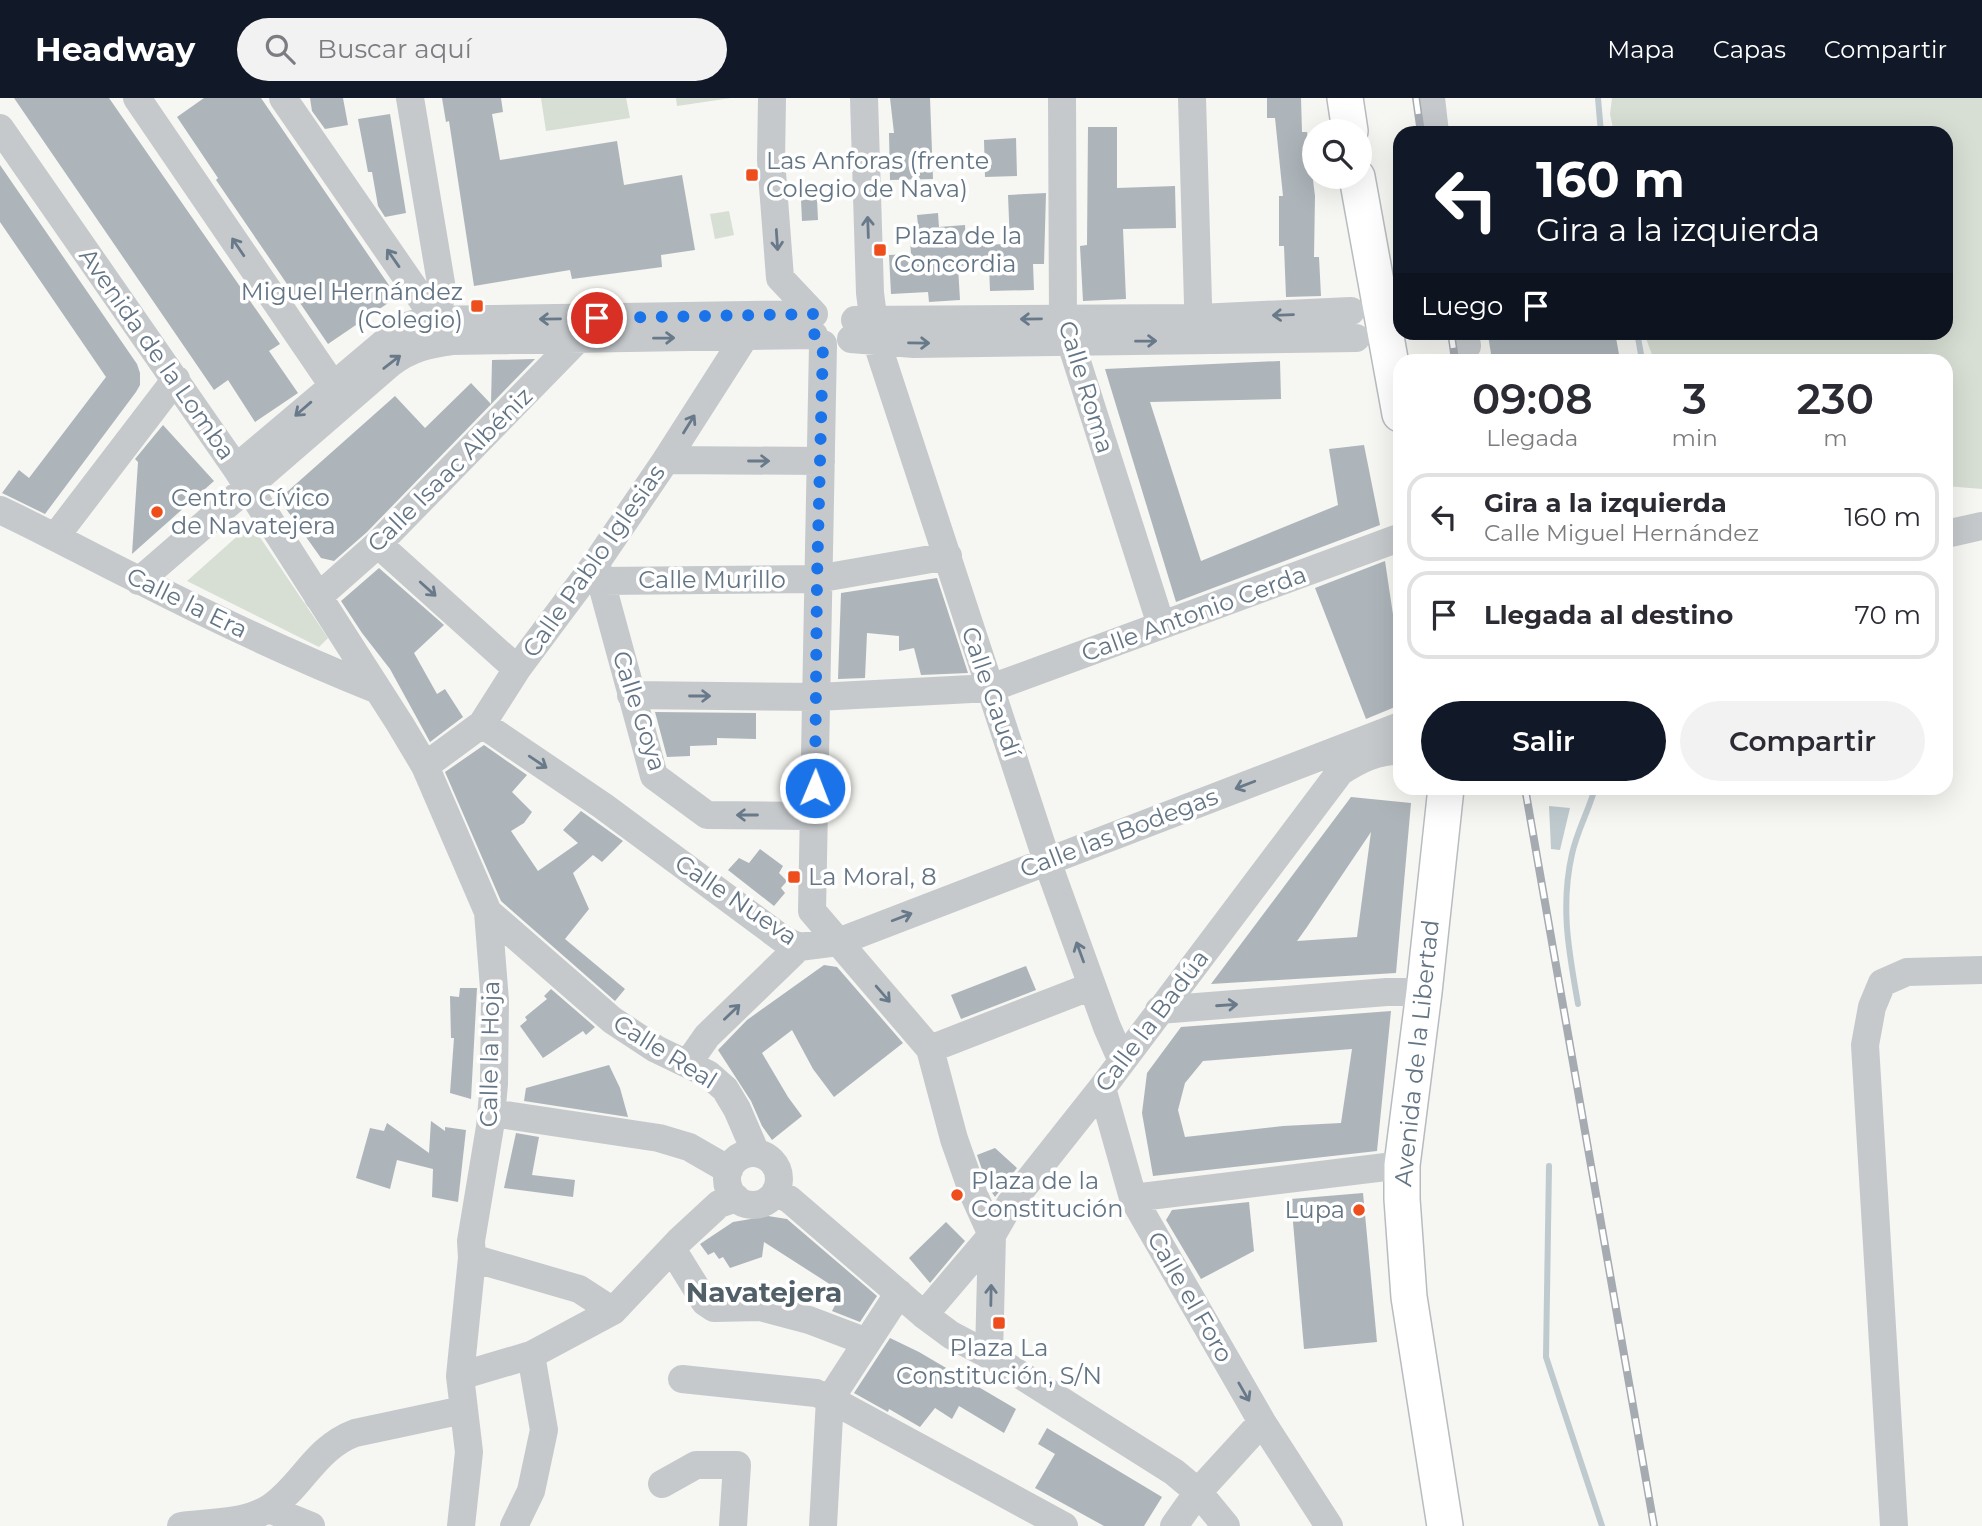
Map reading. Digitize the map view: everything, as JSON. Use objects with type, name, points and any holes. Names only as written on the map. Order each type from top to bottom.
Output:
[{"type":"main road","points":[[1345,98],[1348,119]]},
{"type":"main road","points":[[1359,189],[1393,375]]},
{"type":"main road","name":"Avenida de la Libertad","points":[[1445,795],[1402,1165],[1409,1297],[1445,1526]]},
{"type":"street","points":[[137,98],[332,384]]},
{"type":"street","points":[[283,98],[425,304],[438,312]]},
{"type":"street","points":[[410,98],[443,295],[438,312]]},
{"type":"street","points":[[772,98],[771,160],[780,278],[817,331],[833,347],[843,345],[863,329]]},
{"type":"street","name":"Calle Gaudí","points":[[864,98],[863,329],[948,556],[970,631],[1047,860],[1122,1061]]},
{"type":"street","name":"Calle Roma","points":[[1062,98],[1067,330],[1161,625]]},
{"type":"street","points":[[1192,98],[1199,330]]},
{"type":"street","points":[[1431,98],[1434,126]]},
{"type":"street","name":"Avenida de la Lomba","points":[[0,128],[242,477],[377,690]]},
{"type":"street","name":"Calle Pablo Iglesias","points":[[425,766],[482,724],[517,669],[598,572],[746,327],[780,278]]},
{"type":"street","points":[[992,1235],[972,1193],[954,1139],[930,1049],[812,911],[821,461],[817,331],[821,306],[831,302],[842,304],[850,310],[863,329],[914,344],[1067,330],[1199,330],[1354,325]]},
{"type":"street","points":[[139,580],[332,384],[407,326],[438,312],[817,331]]},
{"type":"street","points":[[242,477],[405,352],[426,344],[452,341],[578,339],[746,327]]},
{"type":"street","name":"Calle Isaac Albéniz","points":[[318,597],[378,544],[578,339]]},
{"type":"street","points":[[56,536],[176,379]]},
{"type":"street","points":[[667,460],[821,461]]},
{"type":"street","name":"Calle la Era","points":[[0,510],[298,657],[377,690]]},
{"type":"street","points":[[1953,532],[1982,526]]},
{"type":"street","name":"Calle Antonio Cerda","points":[[631,695],[817,697],[991,688],[1393,540]]},
{"type":"street","points":[[378,544],[517,669]]},
{"type":"street","name":"Calle Murillo","points":[[598,572],[817,579],[948,556]]},
{"type":"street","name":"Calle Goya","points":[[598,572],[654,776],[707,815],[815,816]]},
{"type":"street","name":"Calle la Hoja","points":[[377,690],[425,766],[488,912],[495,1001],[494,1084],[492,1113],[471,1241],[460,1376],[469,1452],[461,1526]]},
{"type":"street","name":"Calle Nueva","points":[[482,724],[603,806],[784,940],[799,947],[838,942]]},
{"type":"street","name":"Calle las Bodegas","points":[[838,942],[1393,729]]},
{"type":"street","points":[[1340,772],[1362,740]]},
{"type":"street","name":"Calle la Badúa","points":[[923,1315],[992,1235],[1010,1204],[1102,1088],[1340,772],[1355,762],[1385,750],[1393,751]]},
{"type":"street","points":[[1295,766],[1312,809]]},
{"type":"street","name":"Calle Real","points":[[488,912],[612,1020],[656,1049],[708,1074],[724,1089],[737,1109],[755,1145],[756,1153]]},
{"type":"street","points":[[688,1063],[707,1036],[799,947]]},
{"type":"street","points":[[1894,1526],[1865,1045],[1872,1007],[1882,983],[1907,972],[1982,970]]},
{"type":"street","points":[[930,1049],[1092,986]]},
{"type":"street","points":[[1159,1010],[1387,992],[1424,992]]},
{"type":"street","name":"Calle el Foro","points":[[1102,1088],[1133,1198],[1262,1422],[1329,1526]]},
{"type":"street","points":[[492,1113],[659,1138],[689,1147],[729,1170]]},
{"type":"street","points":[[756,1153],[767,1157],[779,1174],[775,1193],[769,1200],[750,1205],[736,1198],[727,1179],[735,1160],[745,1154],[756,1153]]},
{"type":"street","points":[[1133,1198],[1402,1165]]},
{"type":"street","points":[[775,1193],[789,1199],[923,1315],[951,1335],[989,1355],[1174,1472],[1198,1492],[1226,1526]]},
{"type":"street","points":[[460,1376],[531,1355],[612,1311],[719,1204],[736,1198]]},
{"type":"street","name":"Calle la Badúa","points":[[989,1355],[992,1235]]},
{"type":"street","points":[[672,1249],[705,1302],[714,1308],[760,1307],[809,1320],[867,1342]]},
{"type":"street","points":[[471,1258],[579,1289],[612,1311]]},
{"type":"street","points":[[823,1526],[830,1399],[899,1293]]},
{"type":"street","points":[[514,1526],[531,1492],[544,1430],[531,1355]]},
{"type":"street","points":[[682,1379],[816,1394],[830,1399],[1064,1526]]},
{"type":"street","points":[[181,1526],[248,1518],[269,1508],[327,1449],[355,1433],[463,1410]]},
{"type":"street","points":[[1174,1526],[1198,1492],[1262,1422]]},
{"type":"street","points":[[662,1485],[696,1465],[737,1465],[733,1526]]},
{"type":"street","points":[[269,1508],[311,1526]]},
{"type":"shaded area","points":[[541,98],[626,98],[630,118],[546,131]]},
{"type":"shaded area","points":[[676,98],[731,98],[677,106]]},
{"type":"shaded area","points":[[1612,98],[1982,98],[1982,489],[1953,487],[1953,354],[1652,354],[1647,340],[1953,340],[1953,126],[1613,126],[1610,114]]},
{"type":"shaded area","points":[[729,211],[734,235],[715,239],[710,214]]},
{"type":"shaded area","points":[[251,524],[328,638],[319,647],[187,581]]},
{"type":"shaded area","points":[[1549,806],[1570,808],[1560,850],[1551,849]]},
{"type":"building","points":[[14,98],[109,98],[280,344],[269,351],[298,393],[255,422],[228,380],[214,390]]},
{"type":"building","points":[[204,98],[261,98],[397,297],[328,344],[216,180],[218,178],[177,117]]},
{"type":"building","points":[[310,98],[343,98],[348,125],[325,129],[312,111]]},
{"type":"building","points":[[442,98],[501,98],[503,112],[492,114],[500,160],[617,141],[624,185],[682,175],[695,250],[661,255],[662,267],[572,279],[570,270],[474,286],[449,121],[446,122]]},
{"type":"building","points":[[890,98],[930,98],[933,179],[890,180],[889,133],[894,133]]},
{"type":"building","points":[[1267,98],[1301,98],[1302,189],[1314,189],[1314,257],[1319,257],[1321,296],[1286,297],[1284,246],[1279,246],[1279,196],[1283,196],[1275,118],[1267,118]]},
{"type":"building","points":[[390,114],[406,213],[385,217],[378,206],[372,172],[368,172],[358,119]]},
{"type":"building","points":[[1088,127],[1117,127],[1117,188],[1175,186],[1176,228],[1123,229],[1126,299],[1083,301],[1080,246],[1087,245]]},
{"type":"building","points":[[1016,138],[1017,176],[985,177],[984,140]]},
{"type":"building","points":[[0,165],[137,364],[140,373],[140,385],[136,392],[45,514],[2,493],[19,470],[29,478],[106,377],[0,222]]},
{"type":"building","points":[[1046,193],[1044,264],[1033,264],[1034,290],[990,291],[989,265],[958,266],[960,300],[929,302],[928,292],[891,294],[889,255],[911,254],[909,226],[918,225],[917,215],[938,213],[939,227],[965,225],[966,245],[1010,244],[1008,195]]},
{"type":"building","points":[[817,199],[818,220],[802,221],[801,200]]},
{"type":"building","points":[[1489,340],[1616,340],[1619,354],[1491,354]]},
{"type":"building","points":[[535,359],[367,532],[334,561],[321,558],[279,499],[395,396],[425,428],[471,383],[491,404],[492,360]]},
{"type":"building","points":[[1280,361],[1281,399],[1150,402],[1201,561],[1338,505],[1329,449],[1364,445],[1380,525],[1176,602],[1105,369]]},
{"type":"building","name":"Centro Cívico de Navatejera","points":[[163,425],[214,481],[132,554],[138,462],[135,459]]},
{"type":"building","points":[[1385,561],[1393,614],[1393,708],[1366,719],[1315,588]]},
{"type":"building","points":[[379,568],[444,625],[414,653],[437,694],[445,689],[463,717],[430,742],[390,669],[341,601]]},
{"type":"building","points":[[937,578],[968,673],[921,675],[914,648],[899,651],[899,636],[867,633],[865,678],[838,679],[841,593]]},
{"type":"building","points":[[655,712],[756,713],[756,739],[717,738],[717,745],[690,746],[690,756],[667,757]]},
{"type":"building","points":[[484,745],[527,775],[512,792],[532,812],[524,823],[511,831],[538,871],[578,843],[563,830],[581,811],[623,841],[602,862],[593,855],[573,873],[589,909],[565,939],[625,989],[615,1001],[501,901],[445,772]]},
{"type":"building","points":[[1351,797],[1411,803],[1396,973],[1211,984]],"holes":[[[1371,832],[1357,937],[1297,941]]]},
{"type":"building","points":[[760,849],[783,866],[779,873],[787,881],[781,888],[785,893],[774,906],[728,870],[739,858],[749,863]]},
{"type":"building","points":[[824,965],[837,967],[903,1043],[834,1097],[813,1069],[792,1030],[762,1053],[802,1116],[772,1140],[718,1050],[747,1020]]},
{"type":"building","points":[[1026,966],[1036,990],[961,1019],[951,995]]},
{"type":"building","points":[[460,988],[477,988],[471,1099],[450,1093],[454,1038],[451,1038],[450,996],[459,997]]},
{"type":"building","points":[[551,989],[595,1027],[586,1035],[583,1031],[543,1058],[520,1026],[527,1020],[525,1017],[547,999],[544,996]]},
{"type":"building","points":[[1391,1011],[1377,1151],[1153,1176],[1142,1113],[1147,1073],[1181,1027]],"holes":[[[1352,1049],[1341,1123],[1283,1126],[1185,1137],[1178,1110],[1185,1083],[1203,1061]]]},
{"type":"building","points":[[609,1065],[620,1088],[628,1117],[524,1101],[526,1088]]},
{"type":"building","points":[[431,1121],[445,1131],[445,1127],[466,1130],[458,1202],[432,1197],[433,1169],[397,1160],[390,1189],[356,1178],[370,1128],[384,1131],[387,1123],[429,1153]]},
{"type":"building","points":[[516,1133],[539,1137],[532,1175],[575,1180],[573,1197],[504,1188]]},
{"type":"building","points":[[995,1148],[1017,1168],[995,1197],[988,1187],[977,1155]]},
{"type":"building","points":[[1363,1193],[1377,1342],[1304,1349],[1291,1199]]},
{"type":"building","points":[[1249,1202],[1254,1251],[1201,1279],[1166,1220],[1172,1210]]},
{"type":"building","points":[[768,1216],[787,1219],[877,1296],[860,1322],[832,1311],[842,1292],[764,1242],[762,1257],[730,1268],[723,1257],[719,1259],[714,1252],[708,1255],[700,1244],[733,1222]]},
{"type":"building","points":[[946,1222],[965,1241],[930,1283],[909,1258]]},
{"type":"building","points":[[890,1338],[1016,1409],[1004,1433],[959,1406],[952,1419],[935,1408],[920,1427],[854,1393]]},
{"type":"building","points":[[1047,1428],[1162,1497],[1144,1526],[1104,1526],[1035,1488],[1055,1454],[1038,1444]]},
{"type":"waterway","points":[[1598,98],[1600,126]]},
{"type":"waterway","points":[[1638,340],[1641,354]]},
{"type":"waterway","points":[[1578,1004],[1566,911],[1568,874],[1574,845],[1592,795]]},
{"type":"waterway","points":[[1549,1166],[1546,1357],[1602,1526]]},
{"type":"railway","points":[[1416,98],[1420,126]]},
{"type":"railway","points":[[1452,340],[1454,354]]},
{"type":"railway","points":[[1526,795],[1654,1526]]},
{"type":"place","name":"Las Anforas (frente Colegio de Nava)","points":[[752,175]]},
{"type":"place","name":"Plaza de la Concordia","points":[[880,250]]},
{"type":"place","name":"Miguel Hernández (Colegio)","points":[[477,306]]},
{"type":"place","name":"Centro Cívico de Navatejera","points":[[157,512]]},
{"type":"place","name":"La Moral, 8","points":[[794,877]]},
{"type":"place","name":"Plaza de la Constitución","points":[[957,1195]]},
{"type":"place","name":"Lupa","points":[[1359,1210]]},
{"type":"place","name":"Plaza La Constitución, S/N","points":[[999,1323]]},
{"type":"district","name":"Navatejera","points":[[764,1292]]},
{"type":"route","points":[[597,318],[814,314],[811,325],[814,335],[823,344],[815,788]]}]
